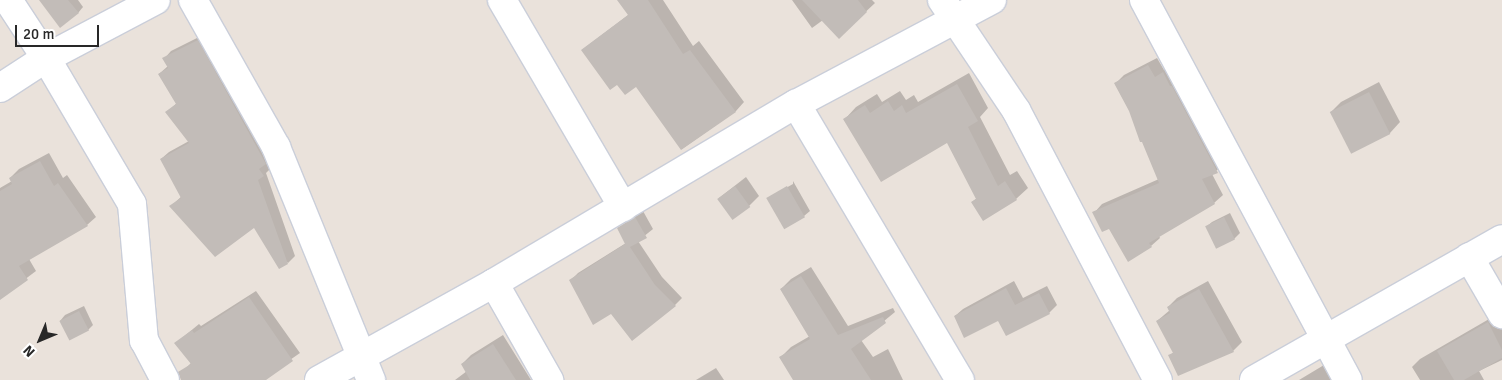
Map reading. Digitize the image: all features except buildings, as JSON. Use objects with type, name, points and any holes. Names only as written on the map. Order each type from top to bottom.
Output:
[{"type":"street","points":[[8,0],[46,58],[132,204],[144,340],[165,380]]},
{"type":"street","points":[[0,88],[46,58],[156,0]]},
{"type":"street","points":[[193,0],[276,147],[366,368]]},
{"type":"street","points":[[502,0],[623,207]]},
{"type":"street","points":[[320,380],[366,368],[494,283],[796,104],[950,10],[992,0]]},
{"type":"street","points":[[1144,0],[1348,380]]},
{"type":"street","points":[[950,10],[1016,110],[1158,380]]},
{"type":"street","points":[[796,104],[960,380]]},
{"type":"street","points":[[1254,380],[1502,239]]},
{"type":"street","points":[[1469,257],[1502,314]]},
{"type":"street","points":[[494,283],[549,380]]}]
